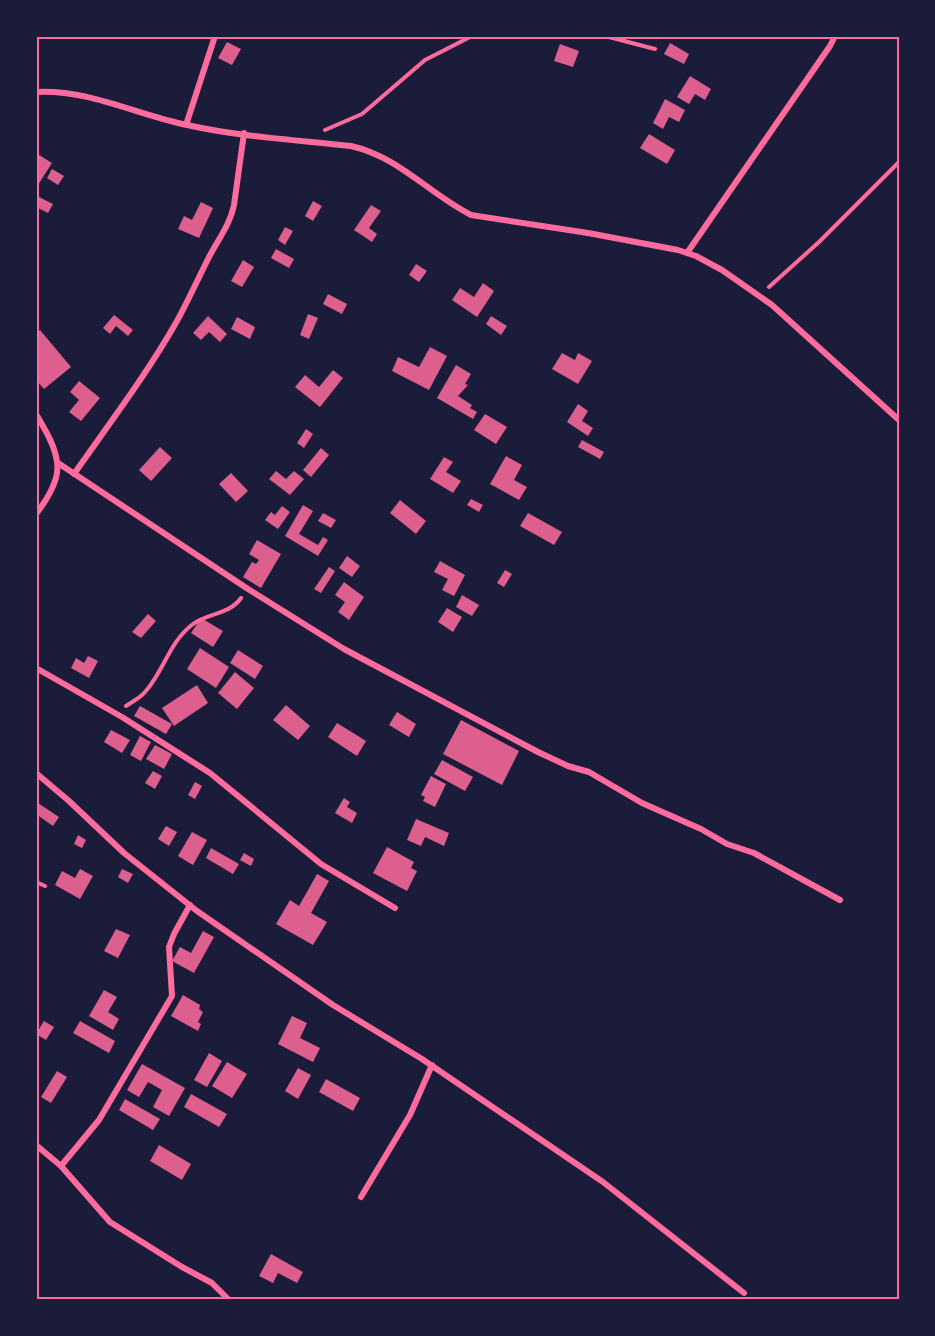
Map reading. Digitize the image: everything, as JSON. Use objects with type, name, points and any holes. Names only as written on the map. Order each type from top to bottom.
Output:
[{"type":"street","points":[[186,125],[215,36]]},
{"type":"street","points":[[687,253],[835,36]]},
{"type":"street","points":[[36,92],[73,93],[186,125],[351,146],[376,153],[454,205],[479,218],[588,233],[687,253],[722,270],[760,296],[790,320],[899,420]]},
{"type":"street","points":[[74,474],[154,359],[227,226],[234,205],[244,133]]},
{"type":"street","points":[[36,414],[49,438],[58,463],[53,483],[36,514]]},
{"type":"street","points":[[58,463],[248,589],[344,649],[538,752],[568,766],[589,772],[642,803],[701,829],[727,844],[754,853],[840,900]]},
{"type":"street","points":[[36,668],[116,713],[210,773],[321,864],[395,908]]},
{"type":"street","points":[[36,773],[123,853],[235,939],[333,1005],[432,1065],[603,1182],[744,1293]]},
{"type":"street","points":[[61,1166],[99,1120],[172,996],[169,947],[190,905]]},
{"type":"street","points":[[361,1197],[410,1115],[432,1065]]},
{"type":"street","points":[[36,1145],[61,1166],[110,1221],[182,1267],[212,1283],[229,1300]]},
{"type":"path","points":[[302,140],[362,114],[425,60],[472,36]]},
{"type":"path","points":[[605,36],[655,49]]},
{"type":"path","points":[[760,296],[819,242],[899,162]]},
{"type":"path","points":[[116,713],[145,692],[181,635],[201,618],[233,607],[248,589]]},
{"type":"path","points":[[36,882],[45,886]]},
{"type":"building","points":[[227,42],[241,49],[232,65],[218,58]]},
{"type":"building","points":[[670,43],[689,54],[684,64],[664,54]]},
{"type":"building","points":[[560,44],[579,51],[573,67],[554,61]]},
{"type":"building","points":[[690,76],[711,89],[705,100],[695,94],[689,104],[677,97]]},
{"type":"building","points":[[665,99],[685,110],[679,122],[669,117],[663,129],[653,123]]},
{"type":"building","points":[[649,134],[675,150],[667,164],[640,148]]},
{"type":"building","points":[[36,153],[52,163],[36,188]]},
{"type":"building","points":[[52,169],[64,176],[58,185],[47,178]]},
{"type":"building","points":[[39,197],[53,204],[48,213],[36,207]]},
{"type":"building","points":[[313,201],[322,206],[313,221],[305,216]]},
{"type":"building","points":[[201,202],[213,208],[199,238],[178,229],[184,216],[192,220]]},
{"type":"building","points":[[371,205],[381,211],[369,228],[377,234],[372,242],[354,230]]},
{"type":"building","points":[[285,227],[293,231],[285,245],[278,240]]},
{"type":"building","points":[[276,249],[294,259],[289,268],[271,258]]},
{"type":"building","points":[[243,260],[254,267],[242,287],[231,281]]},
{"type":"building","points":[[416,264],[427,271],[419,282],[409,275]]},
{"type":"building","points":[[483,283],[494,291],[477,317],[452,300],[460,288],[474,297]]},
{"type":"building","points":[[328,294],[347,304],[342,314],[323,304]]},
{"type":"building","points":[[308,314],[318,318],[309,339],[300,335]]},
{"type":"building","points":[[114,315],[133,330],[128,336],[116,326],[110,334],[103,328]]},
{"type":"building","points":[[208,316],[227,334],[220,342],[209,332],[201,340],[193,333]]},
{"type":"building","points":[[491,316],[507,326],[501,335],[486,324]]},
{"type":"building","points":[[237,317],[255,327],[250,339],[231,329]]},
{"type":"building","points":[[40,330],[71,367],[44,389],[36,380],[36,334]]},
{"type":"building","points":[[430,347],[447,356],[429,390],[392,371],[398,357],[419,367]]},
{"type":"building","points":[[562,353],[575,360],[578,353],[592,361],[578,384],[552,369]]},
{"type":"building","points":[[456,365],[471,374],[465,384],[468,385],[458,396],[472,405],[470,408],[477,412],[473,419],[437,398]]},
{"type":"building","points":[[333,370],[343,378],[320,407],[295,387],[305,375],[319,387]]},
{"type":"building","points":[[79,381],[100,398],[81,421],[69,412],[79,400],[70,392]]},
{"type":"building","points":[[578,404],[588,411],[582,421],[593,428],[588,436],[567,422]]},
{"type":"building","points":[[485,414],[507,427],[496,444],[474,430]]},
{"type":"building","points":[[306,429],[313,434],[304,448],[297,443]]},
{"type":"building","points":[[582,440],[604,452],[600,459],[578,447]]},
{"type":"building","points":[[160,447],[172,458],[151,481],[139,470]]},
{"type":"building","points":[[321,448],[329,455],[311,477],[303,470]]},
{"type":"building","points":[[506,456],[522,465],[514,480],[527,487],[519,500],[490,484]]},
{"type":"building","points":[[444,457],[453,462],[446,472],[461,481],[453,493],[430,479]]},
{"type":"building","points":[[276,471],[286,479],[294,471],[304,479],[290,495],[269,479]]},
{"type":"building","points":[[231,473],[248,491],[236,502],[219,484]]},
{"type":"building","points":[[471,499],[483,505],[479,512],[467,505]]},
{"type":"building","points":[[400,500],[426,521],[416,534],[390,513]]},
{"type":"building","points":[[303,505],[313,511],[299,534],[318,545],[323,537],[328,540],[318,556],[285,536]]},
{"type":"building","points":[[282,506],[290,512],[278,529],[265,520],[271,512],[275,515]]},
{"type":"building","points":[[323,513],[336,520],[331,528],[318,521]]},
{"type":"building","points":[[528,513],[562,532],[554,545],[520,526]]},
{"type":"building","points":[[257,540],[281,554],[261,588],[243,577],[252,562],[256,564],[259,560],[249,554]]},
{"type":"building","points":[[347,556],[360,566],[352,577],[339,568]]},
{"type":"building","points":[[440,561],[465,575],[454,596],[442,590],[448,579],[434,572]]},
{"type":"building","points":[[329,567],[335,571],[321,593],[314,589]]},
{"type":"building","points":[[505,570],[512,574],[504,587],[497,583]]},
{"type":"building","points":[[344,582],[364,597],[349,620],[338,612],[345,602],[335,595]]},
{"type":"building","points":[[462,595],[479,605],[472,616],[456,607]]},
{"type":"building","points":[[447,608],[462,617],[453,632],[438,622]]},
{"type":"building","points":[[148,614],[156,621],[141,638],[132,632]]},
{"type":"building","points":[[201,618],[223,631],[213,647],[191,633]]},
{"type":"building","points":[[200,648],[229,667],[216,688],[187,669]]},
{"type":"building","points":[[238,650],[263,666],[255,679],[230,663]]},
{"type":"building","points":[[88,656],[98,661],[89,678],[71,668],[76,658],[84,663]]},
{"type":"building","points":[[235,672],[254,688],[237,709],[218,693]]},
{"type":"building","points":[[197,685],[208,703],[174,726],[162,708]]},
{"type":"building","points":[[286,705],[310,726],[298,740],[273,720]]},
{"type":"building","points":[[140,706],[172,724],[166,734],[134,716]]},
{"type":"building","points":[[397,712],[416,724],[409,737],[389,725]]},
{"type":"building","points":[[461,720],[519,751],[502,785],[443,754]]},
{"type":"building","points":[[337,723],[366,741],[357,756],[328,737]]},
{"type":"building","points":[[111,730],[130,740],[122,753],[104,742]]},
{"type":"building","points":[[140,736],[151,742],[141,761],[130,755]]},
{"type":"building","points":[[155,745],[172,754],[164,769],[146,759]]},
{"type":"building","points":[[442,760],[473,777],[465,791],[434,774]]},
{"type":"building","points":[[153,771],[162,776],[155,789],[145,783]]},
{"type":"building","points":[[431,776],[446,784],[435,807],[423,801],[425,797],[421,795]]},
{"type":"building","points":[[195,782],[202,786],[195,799],[188,795]]},
{"type":"building","points":[[344,798],[350,802],[347,807],[357,813],[352,823],[335,813]]},
{"type":"building","points":[[38,803],[59,817],[53,826],[36,814]]},
{"type":"building","points":[[416,819],[449,833],[444,846],[425,837],[421,846],[407,840]]},
{"type":"building","points":[[166,826],[177,832],[169,846],[158,839]]},
{"type":"building","points":[[192,832],[207,840],[193,865],[178,856]]},
{"type":"building","points":[[78,835],[86,840],[82,848],[74,844]]},
{"type":"building","points":[[387,847],[414,862],[411,868],[417,871],[407,891],[373,873]]},
{"type":"building","points":[[211,848],[239,864],[233,874],[206,858]]},
{"type":"building","points":[[244,853],[254,859],[251,866],[240,860]]},
{"type":"building","points":[[80,869],[93,876],[80,899],[55,885],[62,871],[75,878]]},
{"type":"building","points":[[122,869],[133,874],[128,883],[118,877]]},
{"type":"building","points":[[317,874],[329,881],[311,913],[327,922],[313,945],[276,924],[290,900],[299,906]]},
{"type":"building","points":[[116,929],[130,935],[118,958],[104,951]]},
{"type":"building","points":[[203,931],[214,937],[194,973],[172,961],[180,947],[191,953]]},
{"type":"building","points":[[104,990],[117,997],[108,1012],[119,1019],[113,1030],[89,1016]]},
{"type":"building","points":[[183,995],[200,1005],[199,1009],[203,1012],[198,1022],[201,1024],[198,1031],[171,1016]]},
{"type":"building","points":[[292,1016],[307,1023],[300,1038],[320,1048],[313,1062],[278,1044]]},
{"type":"building","points":[[44,1021],[54,1027],[46,1040],[36,1034]]},
{"type":"building","points":[[80,1021],[115,1041],[109,1053],[73,1033]]},
{"type":"building","points":[[209,1053],[222,1061],[207,1087],[194,1080]]},
{"type":"building","points":[[227,1062],[247,1074],[232,1098],[212,1086]]},
{"type":"building","points":[[142,1064],[185,1088],[169,1116],[153,1107],[162,1090],[148,1082],[139,1097],[127,1090]]},
{"type":"building","points":[[298,1068],[311,1075],[298,1099],[285,1091]]},
{"type":"building","points":[[57,1071],[67,1077],[51,1103],[41,1097]]},
{"type":"building","points":[[326,1079],[360,1098],[353,1111],[319,1092]]},
{"type":"building","points":[[191,1094],[227,1114],[219,1127],[184,1107]]},
{"type":"building","points":[[125,1099],[160,1119],[153,1130],[119,1110]]},
{"type":"building","points":[[159,1145],[191,1164],[182,1180],[150,1161]]},
{"type":"building","points":[[271,1254],[303,1272],[297,1283],[278,1273],[273,1283],[259,1276]]}]
